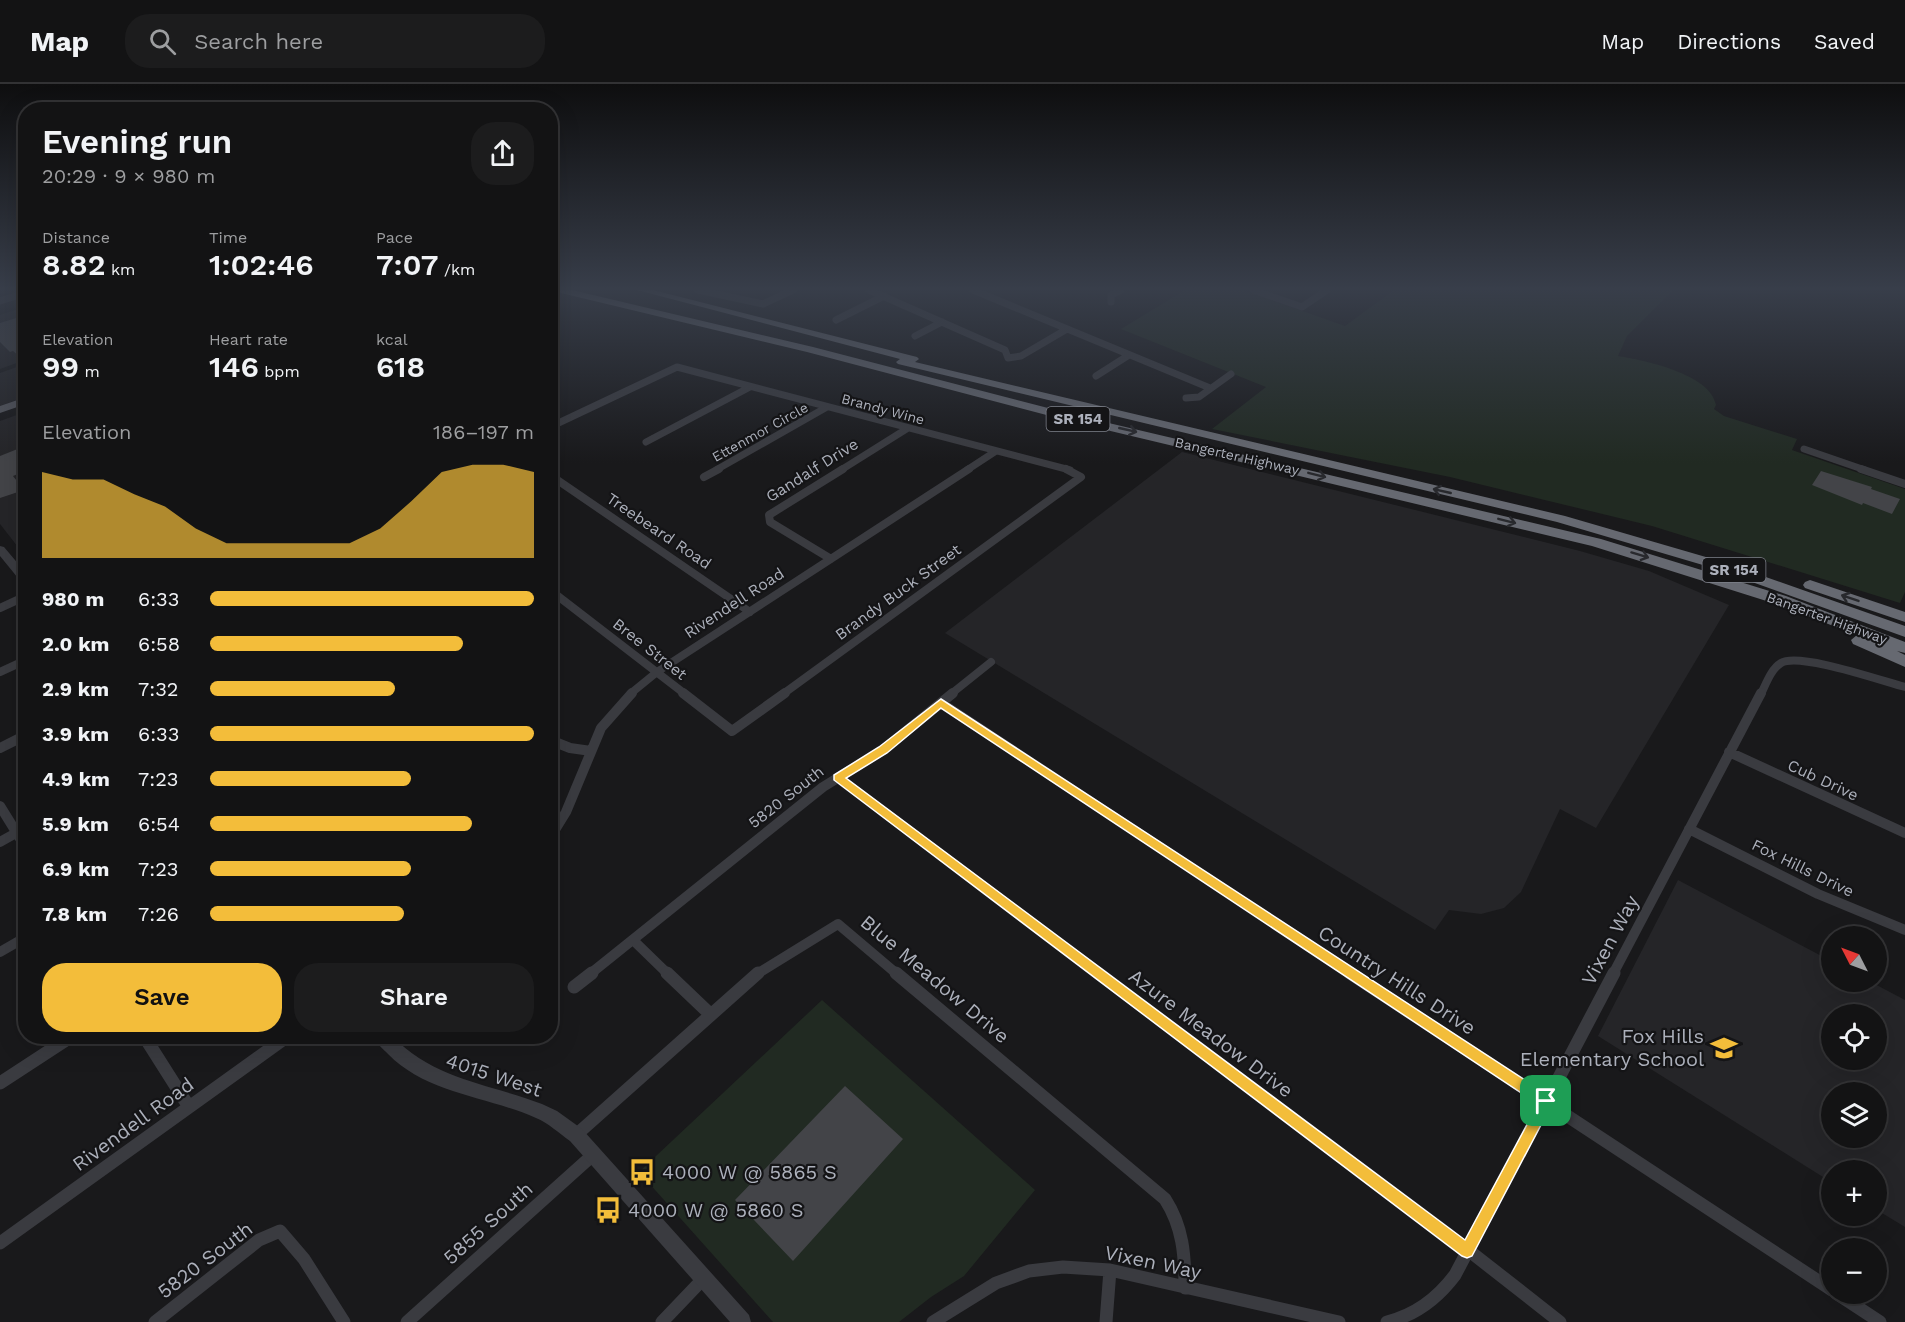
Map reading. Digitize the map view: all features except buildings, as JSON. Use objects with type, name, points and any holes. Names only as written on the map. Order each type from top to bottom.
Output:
[{"type":"highway","points":[[782,348],[1081,413]]},
{"type":"highway","name":"Bangerter Highway","points":[[803,348],[1081,413],[1560,519],[1718,565],[1905,632]]},
{"type":"highway","name":"Bangerter Highway","points":[[828,348],[1596,542],[1781,600],[1905,648]]},
{"type":"highway","points":[[868,348],[1081,413]]},
{"type":"highway","points":[[1560,519],[1590,522],[1649,536],[1773,573],[1905,617]]},
{"type":"highway","points":[[1683,568],[1814,620],[1905,661]]},
{"type":"main road","points":[[0,410],[18,403]]},
{"type":"main road","points":[[0,417],[18,411]]},
{"type":"street","points":[[1000,348],[1005,350],[1008,358],[1021,356],[1035,348]]},
{"type":"street","points":[[1112,348],[1210,388]]},
{"type":"street","points":[[1096,376],[1129,355]]},
{"type":"street","name":"Brandy Wine","points":[[558,423],[677,367],[1068,469],[1081,477]]},
{"type":"street","points":[[1186,398],[1199,396],[1231,374]]},
{"type":"street","points":[[646,442],[750,387]]},
{"type":"street","name":"Ettenmor Circle","points":[[704,477],[827,407]]},
{"type":"street","name":"Gandalf Drive","points":[[831,559],[770,522],[769,515],[908,428]]},
{"type":"street","points":[[1804,449],[1905,484]]},
{"type":"street","name":"Rivendell Road","points":[[558,826],[566,814],[602,728],[618,706],[657,672],[996,451]]},
{"type":"street","name":"Brandy Buck Street","points":[[732,731],[1081,477]]},
{"type":"street","name":"Treebeard Road","points":[[558,480],[750,612]]},
{"type":"street","points":[[0,549],[18,566]]},
{"type":"street","name":"Bree Street","points":[[558,596],[732,731]]},
{"type":"street","points":[[0,608],[18,600]]},
{"type":"street","name":"Vixen Way","points":[[1387,1322],[1402,1319],[1426,1306],[1442,1293],[1467,1251],[1771,673],[1784,661],[1809,661],[1905,687]]},
{"type":"street","name":"5820 South","points":[[574,987],[838,778],[883,750],[991,662]]},
{"type":"street","points":[[0,672],[18,664]]},
{"type":"street","name":"Country Hills Drive","points":[[941,703],[1821,1283]]},
{"type":"street","points":[[0,748],[18,739]]},
{"type":"street","points":[[558,743],[570,748],[591,751]]},
{"type":"street","name":"Cub Drive","points":[[1729,752],[1905,833]]},
{"type":"street","name":"Azure Meadow Drive","points":[[838,778],[1560,1322]]},
{"type":"street","points":[[0,806],[18,836]]},
{"type":"street","name":"Fox Hills Drive","points":[[1689,829],[1818,894],[1905,930]]},
{"type":"street","points":[[0,842],[16,833]]},
{"type":"street","name":"Blue Meadow Drive","points":[[576,1135],[759,972],[838,924],[1165,1199],[1179,1221],[1184,1240],[1185,1288]]},
{"type":"street","points":[[633,940],[710,1014]]},
{"type":"street","points":[[0,952],[18,942]]},
{"type":"street","points":[[0,1083],[60,1044]]},
{"type":"street","points":[[149,1044],[189,1107]]},
{"type":"street","name":"Rivendell Road","points":[[0,1243],[277,1044]]},
{"type":"street","name":"4015 West","points":[[390,1044],[415,1068],[443,1082],[542,1112],[576,1135],[742,1322]]},
{"type":"street","name":"5855 South","points":[[407,1322],[594,1154]]},
{"type":"street","name":"5820 South","points":[[155,1322],[259,1240],[280,1231],[304,1259],[344,1322]]},
{"type":"street","name":"Vixen Way","points":[[933,1322],[996,1283],[1029,1271],[1063,1267],[1110,1270],[1339,1322]]},
{"type":"street","points":[[1106,1322],[1110,1270]]},
{"type":"street","points":[[662,1322],[704,1278]]},
{"type":"street","points":[[1853,1304],[1880,1322]]},
{"type":"shaded area","points":[[0,348],[18,348],[18,363],[0,369]]},
{"type":"shaded area","points":[[1168,348],[1622,348],[1618,356],[1675,370],[1702,385],[1711,394],[1716,405],[1714,409],[1724,416],[1797,439],[1792,450],[1905,489],[1905,592],[1900,603],[1652,526],[1450,477],[1212,429],[1266,387]]},
{"type":"shaded area","points":[[18,367],[18,400],[0,406],[0,373]]},
{"type":"shaded area","points":[[18,415],[18,547],[0,524],[0,421]]},
{"type":"shaded area","points":[[1182,452],[1580,551],[1649,571],[1729,605],[1596,828],[1560,809],[1521,892],[1504,908],[1481,914],[1449,910],[1435,930],[945,633]]},
{"type":"shaded area","name":"Fox Hills Elementary School","points":[[1678,880],[1821,956],[1821,992],[1887,990],[1905,1000],[1905,1227],[1887,1216],[1887,1160],[1821,1160],[1821,1176],[1598,1036]]},
{"type":"shaded area","points":[[822,1000],[1035,1190],[964,1276],[931,1297],[899,1322],[773,1322],[639,1172]]},
{"type":"place","name":"Fox Hills Elementary School","points":[[1724,1048]]},
{"type":"place","name":"4000 W @ 5865 S","points":[[642,1172]]},
{"type":"place","name":"4000 W @ 5860 S","points":[[608,1210]]},
{"type":"route","points":[[941,703],[1546,1101],[1467,1251],[838,778],[871,759],[941,703]]}]
